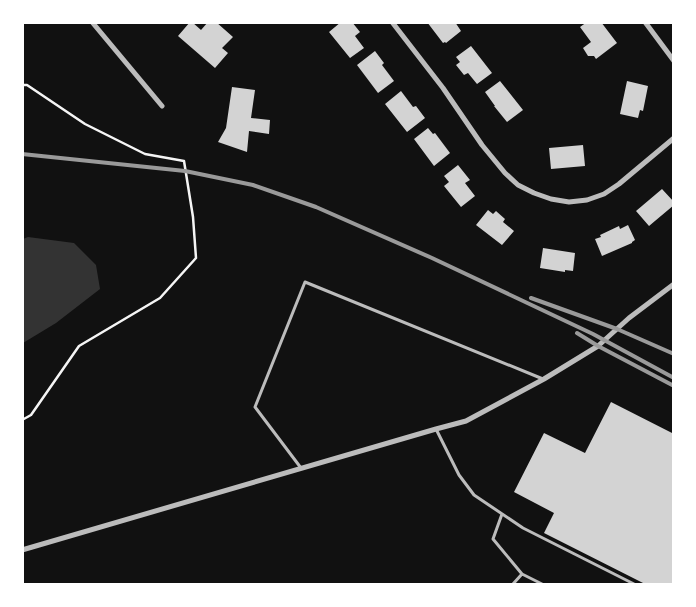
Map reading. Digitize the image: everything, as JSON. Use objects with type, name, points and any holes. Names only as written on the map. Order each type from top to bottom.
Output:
[{"type":"street","points":[[92,22],[162,106]]},
{"type":"street","points":[[392,22],[443,88],[482,145],[505,173],[518,185],[534,193],[551,199],[569,202],[587,200],[604,194],[619,184],[674,138]]},
{"type":"street","points":[[645,22],[674,62]]},
{"type":"street","points":[[22,550],[466,421],[544,379],[598,346],[629,318],[674,284]]},
{"type":"lane","points":[[301,468],[255,406],[305,282],[544,379]]},
{"type":"lane","points":[[436,429],[459,475],[474,495],[523,528],[634,584]]},
{"type":"lane","points":[[502,514],[493,539],[522,574],[542,584]]},
{"type":"lane","points":[[513,584],[522,574]]},
{"type":"path","points":[[22,85],[26,85],[85,124],[145,154],[184,160],[193,217],[196,258],[160,298],[79,346],[31,415],[22,420]]},
{"type":"shaded area","points":[[28,237],[74,243],[96,265],[100,289],[56,323],[23,343],[23,239]]},
{"type":"building","points":[[190,22],[201,30],[208,22],[216,22],[233,37],[222,48],[228,53],[215,68],[178,36]]},
{"type":"building","points":[[341,22],[352,22],[360,32],[355,36],[364,48],[350,58],[329,32]]},
{"type":"building","points":[[427,22],[455,22],[461,31],[446,43],[443,43]]},
{"type":"building","points":[[587,22],[601,22],[617,43],[596,59],[594,56],[588,56],[583,48],[591,42],[580,27]]},
{"type":"building","points":[[471,46],[492,73],[477,84],[468,73],[464,75],[456,65],[460,62],[456,57]]},
{"type":"building","points":[[375,51],[384,63],[382,65],[394,81],[378,93],[357,65]]},
{"type":"building","points":[[500,81],[523,110],[507,122],[485,92]]},
{"type":"building","points":[[627,81],[648,86],[643,111],[640,110],[638,118],[620,114]]},
{"type":"building","points":[[232,87],[255,90],[251,118],[270,120],[269,134],[249,131],[247,152],[218,142],[226,128]]},
{"type":"building","points":[[401,91],[413,107],[416,106],[425,118],[407,132],[385,104]]},
{"type":"building","points":[[428,128],[433,134],[435,133],[450,153],[434,166],[414,139]]},
{"type":"building","points":[[583,145],[585,166],[551,169],[549,148]]},
{"type":"building","points":[[458,165],[470,180],[465,183],[475,196],[461,207],[444,186],[449,182],[444,176]]},
{"type":"building","points":[[662,189],[674,202],[674,205],[649,226],[636,211]]},
{"type":"building","points":[[488,210],[493,214],[496,211],[505,219],[503,222],[514,231],[502,245],[476,225]]},
{"type":"building","points":[[628,225],[635,240],[602,256],[595,239],[619,226],[620,229]]},
{"type":"building","points":[[543,248],[575,253],[573,271],[565,270],[565,272],[540,268]]},
{"type":"building","points":[[611,402],[674,434],[674,584],[645,584],[544,533],[554,513],[514,492],[544,433],[585,453]]},
{"type":"railway","points":[[22,154],[185,171],[253,185],[316,207],[432,258],[593,334],[674,378]]},
{"type":"railway","points":[[531,298],[617,329],[674,354]]},
{"type":"railway","points":[[577,333],[674,386]]}]
